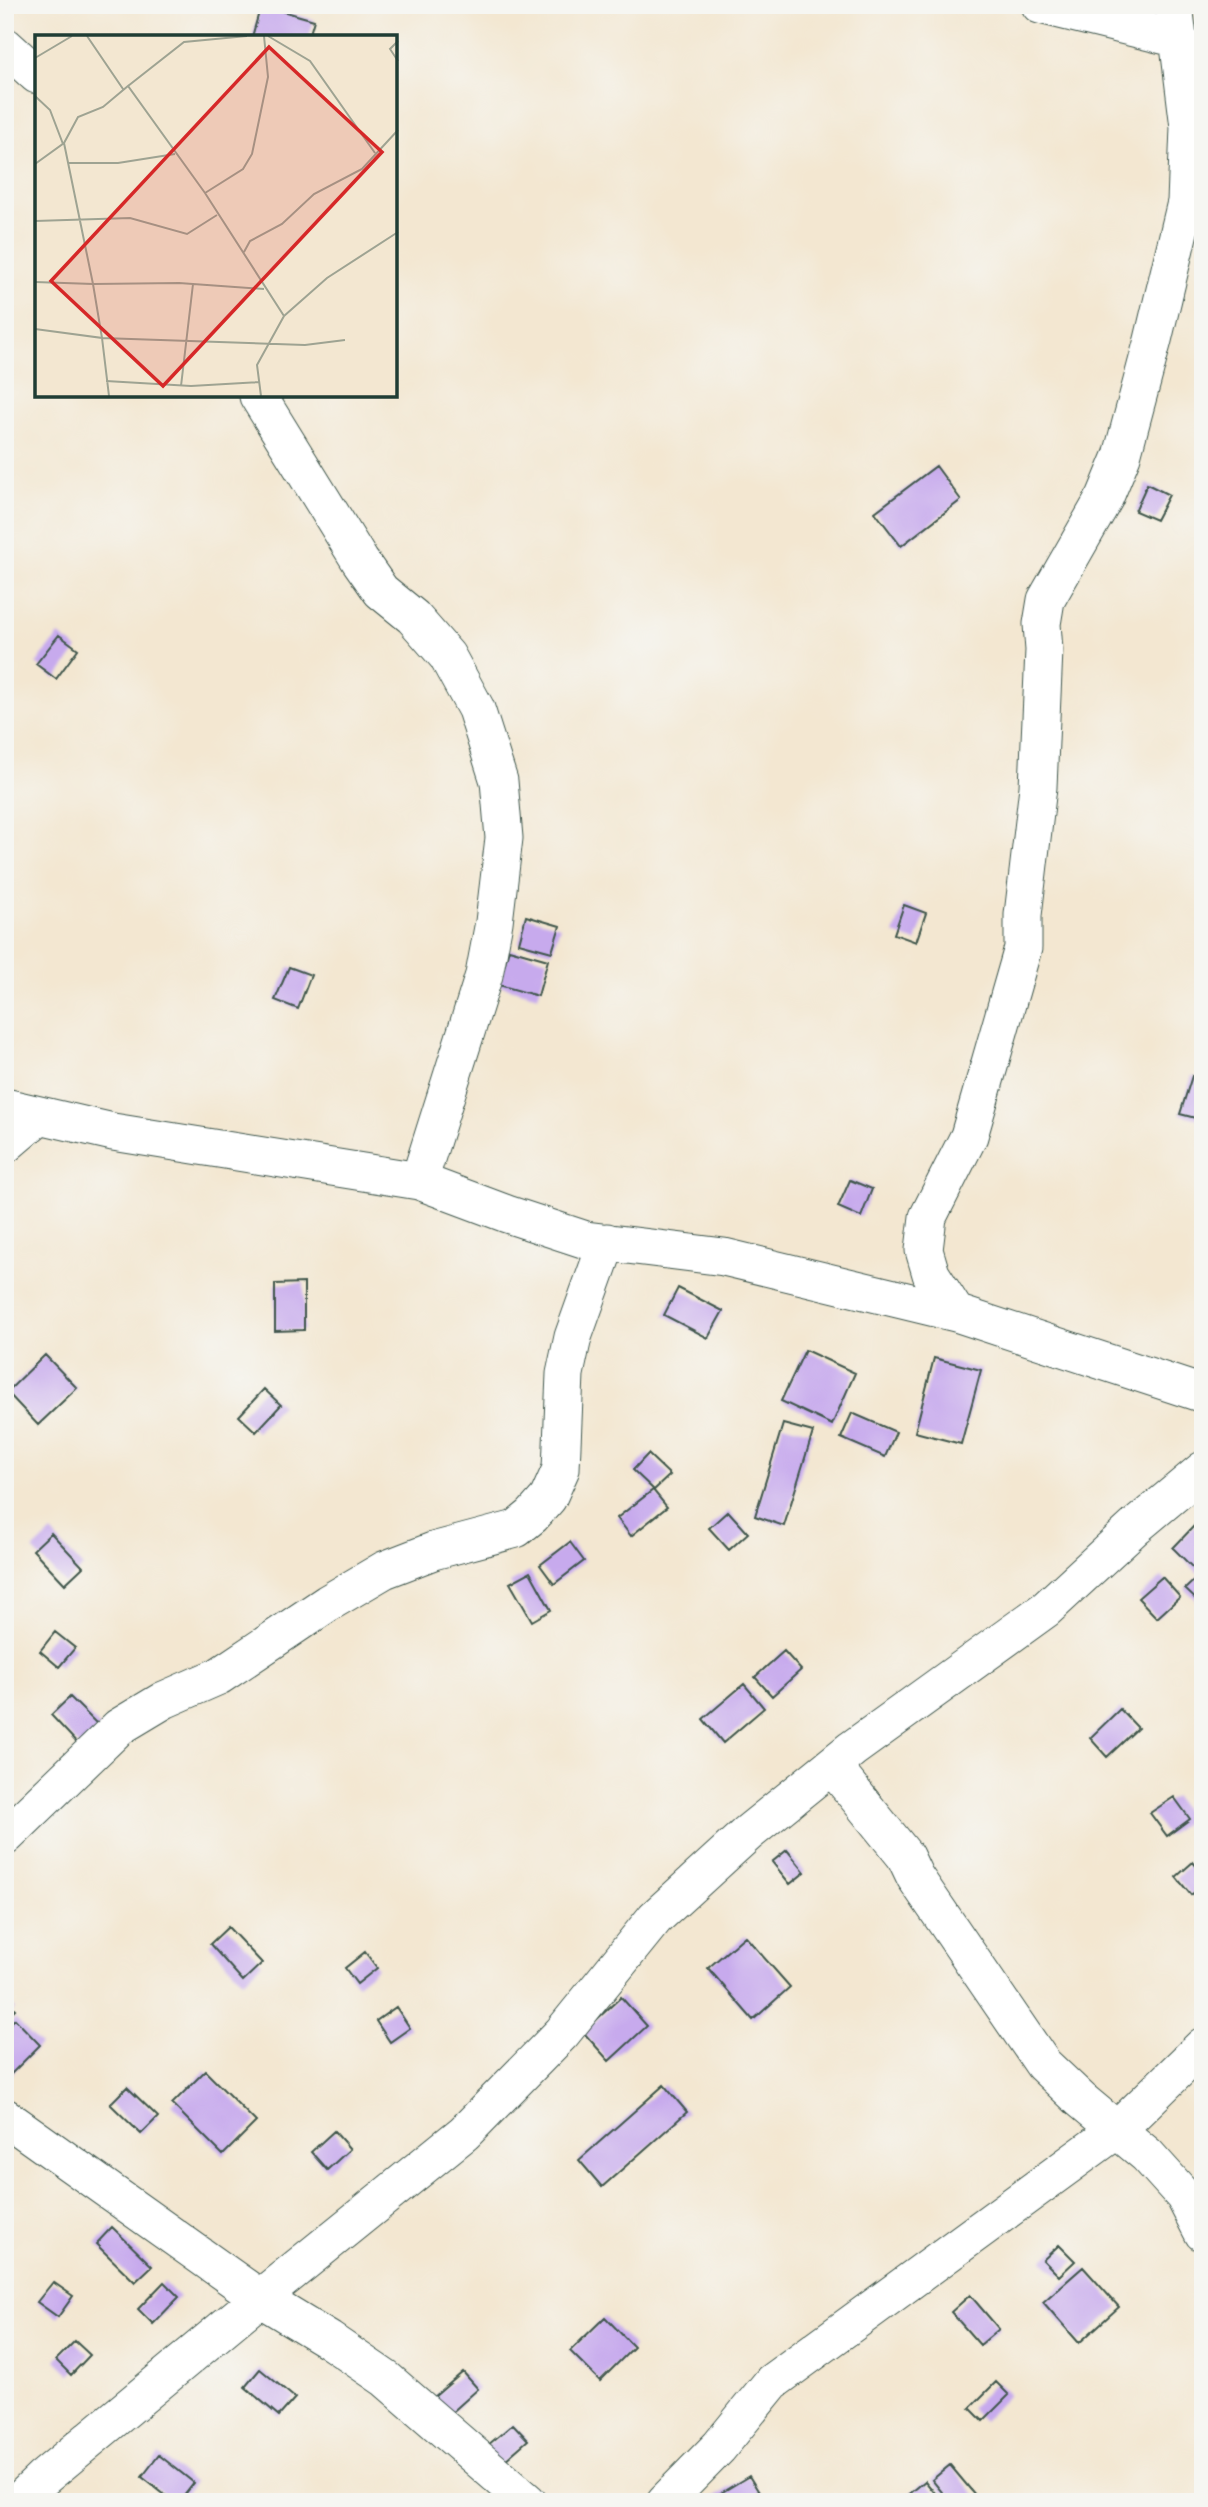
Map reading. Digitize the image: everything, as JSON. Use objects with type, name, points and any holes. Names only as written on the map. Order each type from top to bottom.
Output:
[{"type":"street","points":[[956,1313],[931,1274],[924,1250],[928,1217],[969,1136],[1023,948],[1023,915],[1038,787],[1044,650],[1042,624],[1046,600],[1105,497],[1122,456],[1186,202],[1189,127],[1177,22],[1040,5]]},
{"type":"street","points":[[5,46],[35,73]]},
{"type":"street","points":[[259,397],[381,590],[413,617],[447,656],[476,709],[499,781],[504,838],[494,922],[469,1024],[419,1181]]},
{"type":"street","points":[[5,1145],[22,1112],[126,1134],[419,1181],[523,1220],[586,1240],[724,1257],[956,1313],[1203,1394]]},
{"type":"street","points":[[5,1837],[119,1727],[164,1700],[219,1676],[328,1603],[384,1570],[433,1551],[516,1530],[532,1516],[548,1498],[561,1469],[565,1374],[573,1337],[607,1242]]},
{"type":"street","points":[[18,2502],[42,2479],[260,2298],[464,2133],[562,2033],[655,1917],[748,1833],[832,1766],[1046,1609],[1136,1526],[1203,1470]]},
{"type":"street","points":[[832,1766],[905,1856],[915,1877],[1043,2064],[1147,2155],[1184,2196],[1203,2233]]},
{"type":"street","points":[[665,2502],[719,2447],[772,2382],[1118,2129],[1203,2046]]},
{"type":"street","points":[[5,2117],[260,2298],[386,2379],[528,2502]]},
{"type":"building","points":[[261,5],[314,20],[310,35],[253,35]]},
{"type":"building","points":[[936,466],[961,500],[901,546],[875,512]]},
{"type":"building","points":[[1147,484],[1169,495],[1156,520],[1135,511]]},
{"type":"building","points":[[59,635],[78,649],[56,679],[36,664]]},
{"type":"building","points":[[904,905],[926,913],[916,942],[894,934]]},
{"type":"building","points":[[526,916],[560,926],[552,952],[519,943]]},
{"type":"building","points":[[509,949],[548,960],[538,996],[499,985]]},
{"type":"building","points":[[289,967],[311,975],[298,1009],[275,1000]]},
{"type":"building","points":[[1192,1076],[1203,1079],[1203,1120],[1180,1114]]},
{"type":"building","points":[[850,1180],[872,1189],[861,1217],[838,1207]]},
{"type":"building","points":[[304,1283],[304,1330],[275,1331],[275,1284]]},
{"type":"building","points":[[678,1288],[723,1311],[708,1338],[664,1315]]},
{"type":"building","points":[[805,1350],[855,1373],[832,1425],[781,1401]]},
{"type":"building","points":[[45,1355],[77,1388],[38,1425],[7,1392]]},
{"type":"building","points":[[934,1358],[981,1370],[961,1444],[915,1432]]},
{"type":"building","points":[[264,1389],[281,1405],[256,1432],[239,1416]]},
{"type":"building","points":[[852,1413],[896,1432],[885,1457],[841,1438]]},
{"type":"building","points":[[783,1424],[813,1432],[784,1526],[755,1516]]},
{"type":"building","points":[[648,1454],[670,1475],[654,1490],[633,1470]]},
{"type":"building","points":[[653,1490],[667,1507],[631,1536],[617,1518]]},
{"type":"building","points":[[728,1511],[748,1533],[729,1550],[709,1528]]},
{"type":"building","points":[[1194,1526],[1203,1535],[1203,1569],[1198,1573],[1173,1548]]},
{"type":"building","points":[[51,1533],[83,1567],[65,1584],[33,1550]]},
{"type":"building","points":[[570,1542],[584,1561],[554,1584],[540,1565]]},
{"type":"building","points":[[530,1572],[551,1610],[532,1621],[510,1583]]},
{"type":"building","points":[[1203,1572],[1203,1606],[1185,1589]]},
{"type":"building","points":[[1162,1577],[1180,1597],[1157,1618],[1138,1598]]},
{"type":"building","points":[[55,1632],[75,1648],[59,1667],[40,1651]]},
{"type":"building","points":[[784,1651],[801,1670],[772,1696],[755,1677]]},
{"type":"building","points":[[744,1684],[764,1708],[723,1743],[703,1719]]},
{"type":"building","points":[[70,1697],[101,1728],[81,1747],[51,1715]]},
{"type":"building","points":[[1120,1709],[1138,1728],[1107,1757],[1090,1738]]},
{"type":"building","points":[[1174,1797],[1190,1819],[1167,1836],[1150,1813]]},
{"type":"building","points":[[787,1850],[805,1872],[790,1884],[772,1862]]},
{"type":"building","points":[[1193,1862],[1203,1874],[1203,1885],[1191,1895],[1176,1877]]},
{"type":"building","points":[[228,1927],[262,1963],[243,1981],[210,1944]]},
{"type":"building","points":[[745,1936],[790,1987],[753,2020],[708,1968]]},
{"type":"building","points":[[365,1952],[377,1968],[357,1984],[345,1968]]},
{"type":"building","points":[[621,1997],[647,2026],[609,2061],[583,2032]]},
{"type":"building","points":[[5,2000],[15,2009],[5,2019]]},
{"type":"building","points":[[396,2007],[410,2028],[390,2042],[376,2021]]},
{"type":"building","points":[[15,2019],[40,2045],[5,2080],[5,2028]]},
{"type":"building","points":[[205,2071],[256,2122],[223,2155],[172,2104]]},
{"type":"building","points":[[664,2085],[687,2112],[602,2187],[579,2160]]},
{"type":"building","points":[[127,2087],[158,2117],[141,2134],[110,2104]]},
{"type":"building","points":[[334,2131],[350,2149],[327,2170],[311,2152]]},
{"type":"building","points":[[112,2227],[152,2266],[135,2282],[96,2244]]},
{"type":"building","points":[[1059,2245],[1075,2261],[1059,2276],[1043,2260]]},
{"type":"building","points":[[1083,2267],[1119,2307],[1079,2343],[1043,2302]]},
{"type":"building","points":[[53,2282],[73,2296],[58,2317],[37,2302]]},
{"type":"building","points":[[164,2282],[179,2297],[153,2324],[138,2309]]},
{"type":"building","points":[[970,2295],[999,2329],[980,2345],[951,2312]]},
{"type":"building","points":[[605,2317],[634,2347],[600,2381],[570,2351]]},
{"type":"building","points":[[75,2341],[90,2355],[71,2375],[56,2360]]},
{"type":"building","points":[[260,2369],[295,2398],[279,2416],[245,2387]]},
{"type":"building","points":[[463,2372],[478,2389],[449,2415],[434,2397]]},
{"type":"building","points":[[996,2382],[1009,2395],[983,2421],[970,2408]]},
{"type":"building","points":[[513,2424],[528,2440],[497,2467],[482,2450]]},
{"type":"building","points":[[159,2455],[194,2483],[179,2502],[174,2502],[142,2477]]},
{"type":"building","points":[[950,2465],[981,2502],[950,2502],[932,2480]]},
{"type":"building","points":[[749,2476],[765,2502],[706,2502]]},
{"type":"building","points":[[925,2481],[940,2499],[936,2502],[900,2502]]}]
